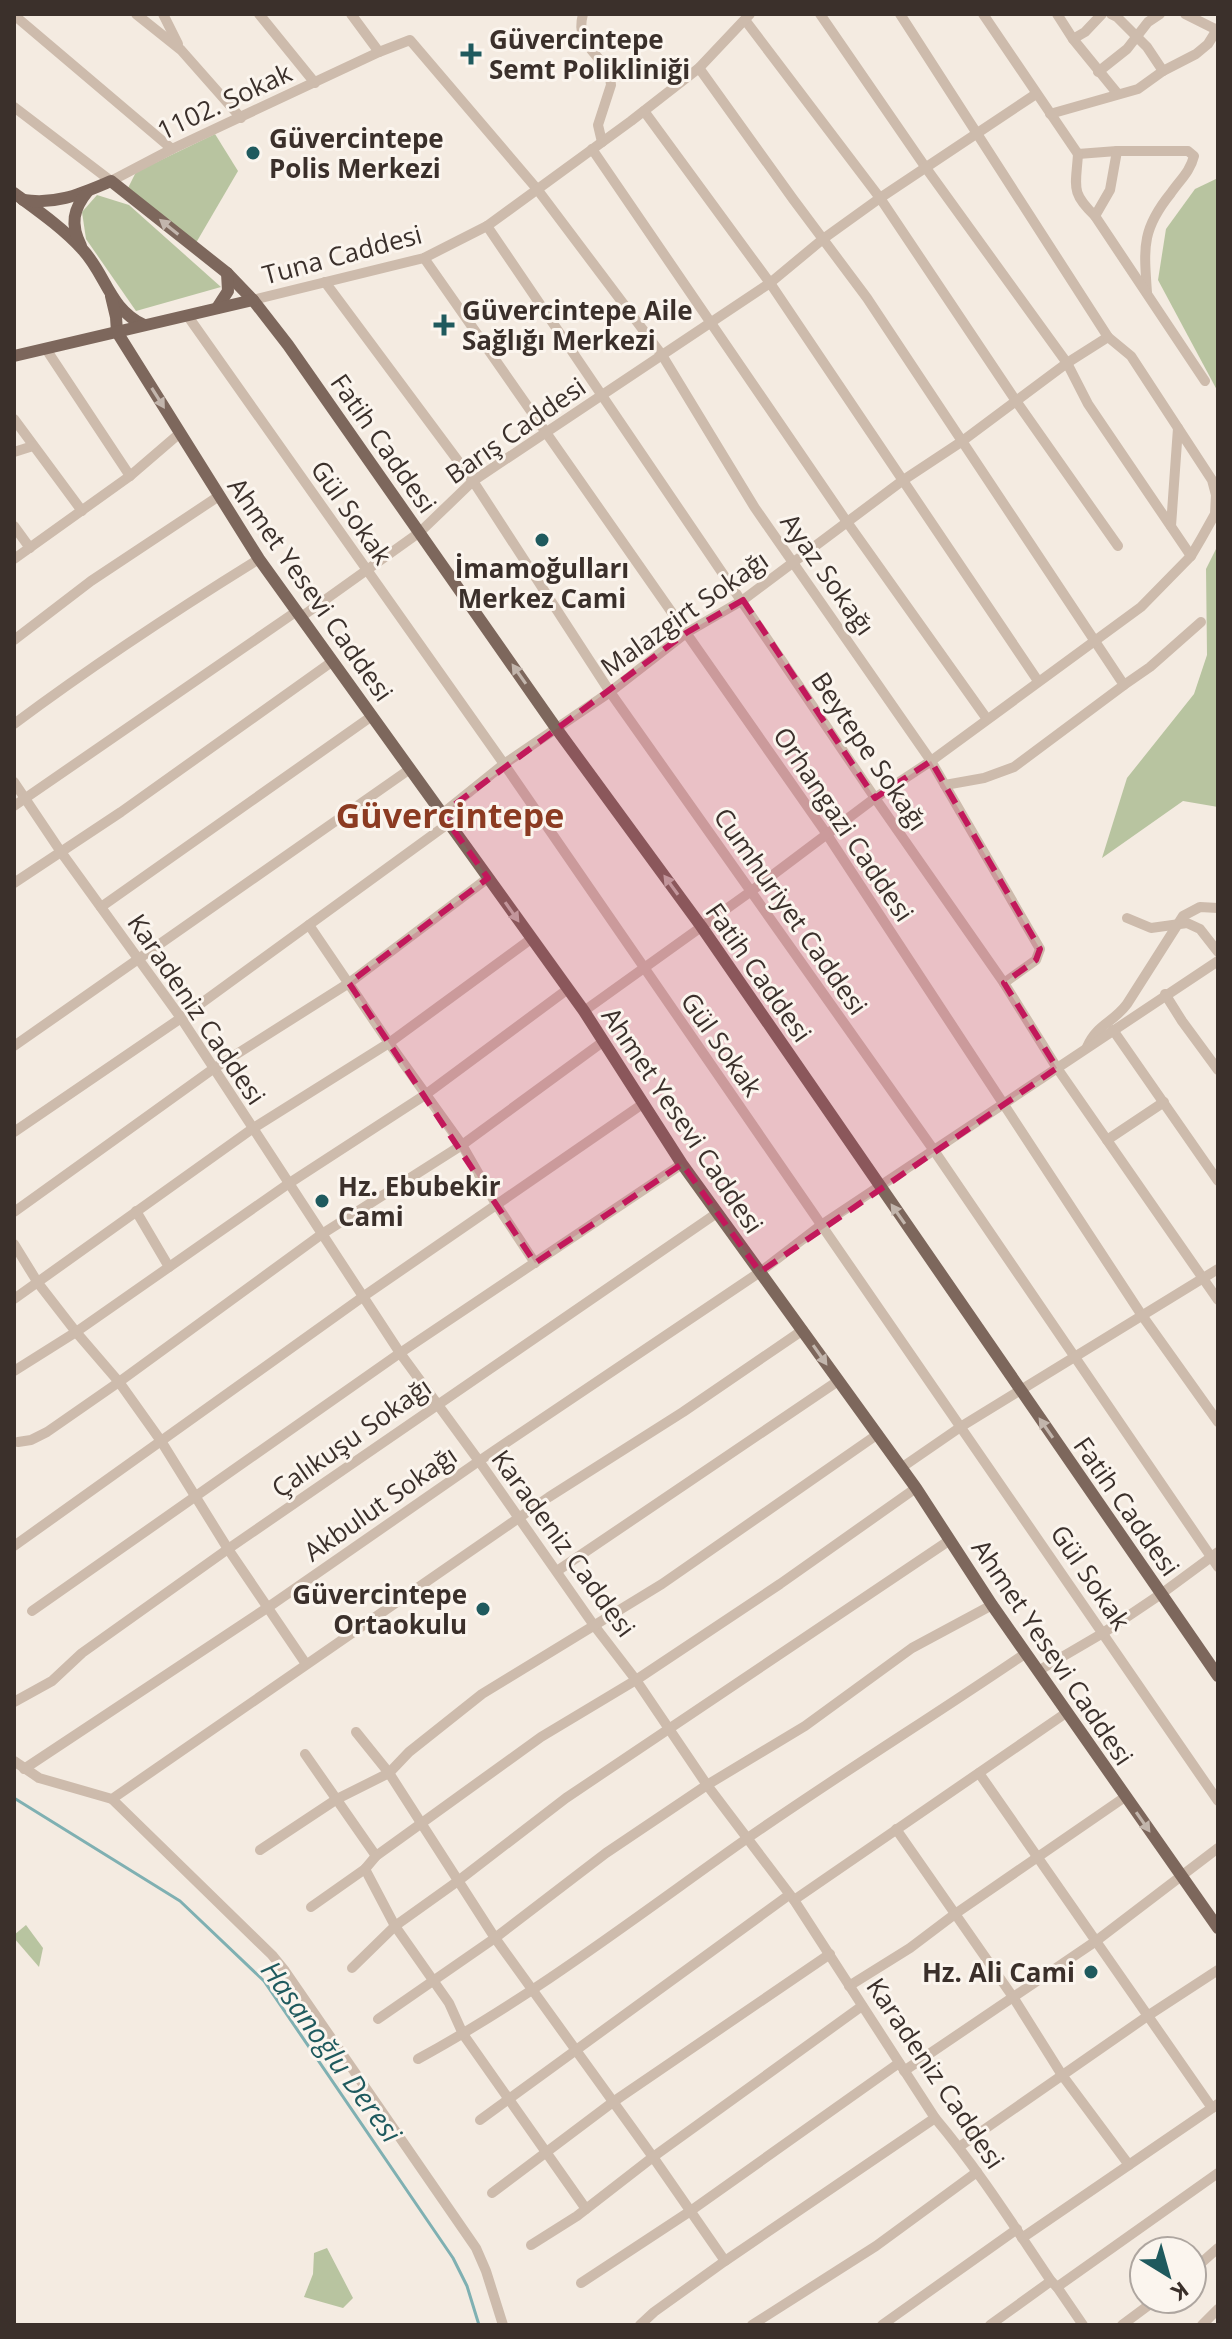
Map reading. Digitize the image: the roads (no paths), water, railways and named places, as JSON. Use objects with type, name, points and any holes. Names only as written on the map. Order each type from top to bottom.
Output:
[{"type":"main road","name":"1102. Sokak","points":[[18,197],[42,203],[55,202],[111,181]]},
{"type":"main road","name":"Fatih Caddesi","points":[[111,181],[227,273],[288,345],[556,728],[701,926],[1218,1676]]},
{"type":"main road","points":[[88,191],[74,216],[77,237],[113,301],[127,315],[144,325]]},
{"type":"main road","points":[[18,197],[84,250]]},
{"type":"main road","points":[[217,308],[228,291],[227,273]]},
{"type":"main road","name":"Tuna Caddesi","points":[[14,356],[253,300]]},
{"type":"main road","points":[[113,301],[117,332]]},
{"type":"main road","points":[[89,339],[105,326],[113,301]]},
{"type":"main road","name":"Ahmet Yesevi Caddesi","points":[[117,332],[259,559],[584,1011],[682,1164],[916,1488],[1066,1713],[1218,1928]]},
{"type":"street","points":[[136,14],[181,50],[241,118]]},
{"type":"street","points":[[163,14],[181,50]]},
{"type":"street","points":[[259,14],[315,83]]},
{"type":"street","points":[[351,14],[379,52]]},
{"type":"street","points":[[583,14],[580,27],[583,38],[611,79],[598,125],[597,145],[711,322],[847,522],[987,719]]},
{"type":"street","points":[[820,14],[926,168],[1067,363],[1088,404],[1191,556]]},
{"type":"street","points":[[584,1011],[1141,607],[1191,556],[1215,514],[1216,495],[1212,480],[1131,356],[1108,337],[900,14]]},
{"type":"street","points":[[983,14],[1078,154],[1076,189],[1080,202],[1095,216],[1205,381]]},
{"type":"street","points":[[1057,14],[1098,72],[1121,95],[1138,89],[1208,44],[1218,29],[1185,14]]},
{"type":"street","points":[[1111,14],[1147,47],[1163,71]]},
{"type":"street","points":[[1098,72],[1127,49],[1148,22],[1160,14]]},
{"type":"street","points":[[14,15],[172,149]]},
{"type":"street","points":[[1073,39],[1085,32],[1098,15]]},
{"type":"street","points":[[748,17],[880,198],[1118,546]]},
{"type":"street","name":"Tuna Caddesi","points":[[253,300],[424,258],[487,226],[699,68],[748,17]]},
{"type":"street","name":"1102. Sokak","points":[[111,181],[172,149],[410,40],[537,189]]},
{"type":"street","points":[[699,68],[867,298],[1124,685]]},
{"type":"street","points":[[1050,114],[1117,93]]},
{"type":"street","name":"Barış Caddesi","points":[[14,806],[366,570],[420,532],[473,481],[770,283],[823,239],[880,198],[1036,94]]},
{"type":"street","points":[[14,107],[111,181]]},
{"type":"street","points":[[644,111],[770,283],[1038,681]]},
{"type":"street","points":[[1095,216],[1110,190],[1117,151]]},
{"type":"street","points":[[1078,154],[1188,151],[1194,156],[1190,169],[1153,218],[1144,247],[1147,293]]},
{"type":"street","name":"Ayaz Sokağı","points":[[537,189],[662,355],[755,508],[931,761],[1040,949],[1036,960],[1004,983]]},
{"type":"street","name":"Beytepe Sokağı","points":[[487,226],[1004,983],[1057,1068],[1218,1300]]},
{"type":"street","name":"Orhangazi Caddesi","points":[[424,258],[826,833],[1141,1314],[1218,1422]]},
{"type":"street","name":"Cumhuriyet Caddesi","points":[[325,282],[473,481],[610,692],[933,1149],[1216,1558]]},
{"type":"street","name":"Gül Sokak","points":[[187,315],[504,764],[1218,1801]]},
{"type":"street","name":"Malazgirt Sokağı","points":[[14,1132],[181,1018],[309,925],[446,819],[504,764],[610,692],[686,633],[743,600],[902,481],[1108,337]]},
{"type":"street","points":[[46,349],[130,476]]},
{"type":"street","points":[[14,419],[82,511]]},
{"type":"street","points":[[1171,527],[1178,428]]},
{"type":"street","points":[[14,559],[130,476],[180,433]]},
{"type":"street","points":[[14,452],[33,446]]},
{"type":"street","points":[[14,640],[91,581],[219,496]]},
{"type":"street","points":[[14,526],[30,548]]},
{"type":"street","points":[[14,724],[158,622],[259,559]]},
{"type":"street","points":[[945,785],[984,778],[1014,767],[1150,667],[1201,622]]},
{"type":"street","points":[[14,883],[121,812],[333,661]]},
{"type":"street","points":[[101,907],[372,716]]},
{"type":"street","points":[[14,1046],[410,769]]},
{"type":"street","name":"Karadeniz Caddesi","points":[[14,782],[181,1018],[436,1405],[791,1898],[935,2118],[977,2172],[1083,2325]]},
{"type":"street","points":[[14,1212],[213,1069],[349,983],[488,878]]},
{"type":"street","points":[[1087,1048],[1092,1035],[1127,1004],[1187,913],[1196,908],[1218,908]]},
{"type":"street","points":[[1127,918],[1151,928],[1187,923],[1200,929],[1218,952]]},
{"type":"street","points":[[309,925],[462,1145],[535,1263]]},
{"type":"street","points":[[14,1299],[252,1129],[389,1043],[531,939]]},
{"type":"street","points":[[1087,1048],[1218,961]]},
{"type":"street","points":[[14,1371],[76,1332],[288,1184],[425,1095],[568,989]]},
{"type":"street","points":[[1165,994],[1218,1070]]},
{"type":"street","points":[[1113,1030],[1218,1181]]},
{"type":"street","points":[[15,1445],[47,1432],[322,1234],[462,1145],[604,1041]]},
{"type":"street","name":"Akbulut Sokağı","points":[[24,1769],[267,1608],[760,1272],[820,1226],[1087,1048]]},
{"type":"street","points":[[1107,1140],[1164,1102]]},
{"type":"street","points":[[14,1546],[364,1296],[644,1103]]},
{"type":"street","points":[[32,1611],[400,1353],[682,1164]]},
{"type":"street","points":[[136,1211],[169,1267]]},
{"type":"street","name":"Çalıkuşu Sokağı","points":[[14,1702],[52,1681],[82,1653],[228,1549],[717,1213]]},
{"type":"street","points":[[14,1244],[38,1283],[119,1382],[161,1441],[194,1497],[306,1664]]},
{"type":"street","points":[[901,1468],[962,1426],[1218,1269]]},
{"type":"street","points":[[112,1799],[549,1497],[683,1412],[803,1330]]},
{"type":"street","points":[[557,1571],[838,1381]]},
{"type":"street","points":[[260,1850],[337,1799],[389,1773],[409,1752],[482,1694],[662,1584],[878,1434]]},
{"type":"street","points":[[311,1907],[541,1737],[636,1680],[916,1488]]},
{"type":"street","points":[[352,1968],[395,1926],[566,1798],[950,1540]]},
{"type":"street","points":[[1038,1671],[1103,1633],[1216,1558]]},
{"type":"street","points":[[378,2019],[495,1938],[606,1853],[707,1785],[805,1726],[912,1648],[992,1605]]},
{"type":"street","points":[[418,2059],[532,1990],[746,1839],[1026,1653]]},
{"type":"street","points":[[480,2120],[791,1898],[1066,1713]]},
{"type":"street","points":[[356,1732],[389,1773],[495,1938],[725,2261]]},
{"type":"street","points":[[305,1754],[376,1856]]},
{"type":"street","points":[[14,1761],[39,1778],[112,1799],[272,1955],[476,2248],[503,2325]]},
{"type":"street","points":[[882,2325],[1215,2106],[979,1773]]},
{"type":"street","points":[[849,1986],[910,1948],[1125,1797]]},
{"type":"street","points":[[896,1829],[1013,1997],[1062,2075],[1129,2165]]},
{"type":"street","points":[[581,2283],[901,2067],[1096,1941],[1218,1848]]},
{"type":"street","points":[[365,1869],[395,1926],[449,2003],[463,2034],[586,2209]]},
{"type":"street","points":[[492,2193],[613,2102],[830,1954]]},
{"type":"street","points":[[959,2147],[1218,1970]]},
{"type":"street","points":[[531,2245],[586,2209],[862,2006]]},
{"type":"street","points":[[640,2325],[725,2261],[935,2118]]},
{"type":"street","points":[[752,2325],[876,2246],[977,2172]]},
{"type":"street","points":[[990,2325],[1218,2173]]},
{"type":"street","points":[[1202,2325],[1218,2309]]},
{"type":"waterway","name":"Hasanoğlu Deresi","points":[[14,1798],[180,1901],[264,1981],[453,2258],[467,2286],[479,2325]]},
{"type":"place","name":"Güvercintepe Semt Polikliniği","points":[[471,54]]},
{"type":"place","name":"Güvercintepe Polis Merkezi","points":[[253,153]]},
{"type":"place","name":"Güvercintepe Aile Sağlığı Merkezi","points":[[444,325]]},
{"type":"place","name":"İmamoğulları Merkez Cami","points":[[542,540]]},
{"type":"place","name":"Hz. Ebubekir Cami","points":[[322,1201]]},
{"type":"place","name":"Güvercintepe Ortaokulu","points":[[483,1609]]},
{"type":"place","name":"Hz. Ali Cami","points":[[1091,1972]]},
{"type":"district","name":"Güvercintepe","points":[[450,815]]}]
